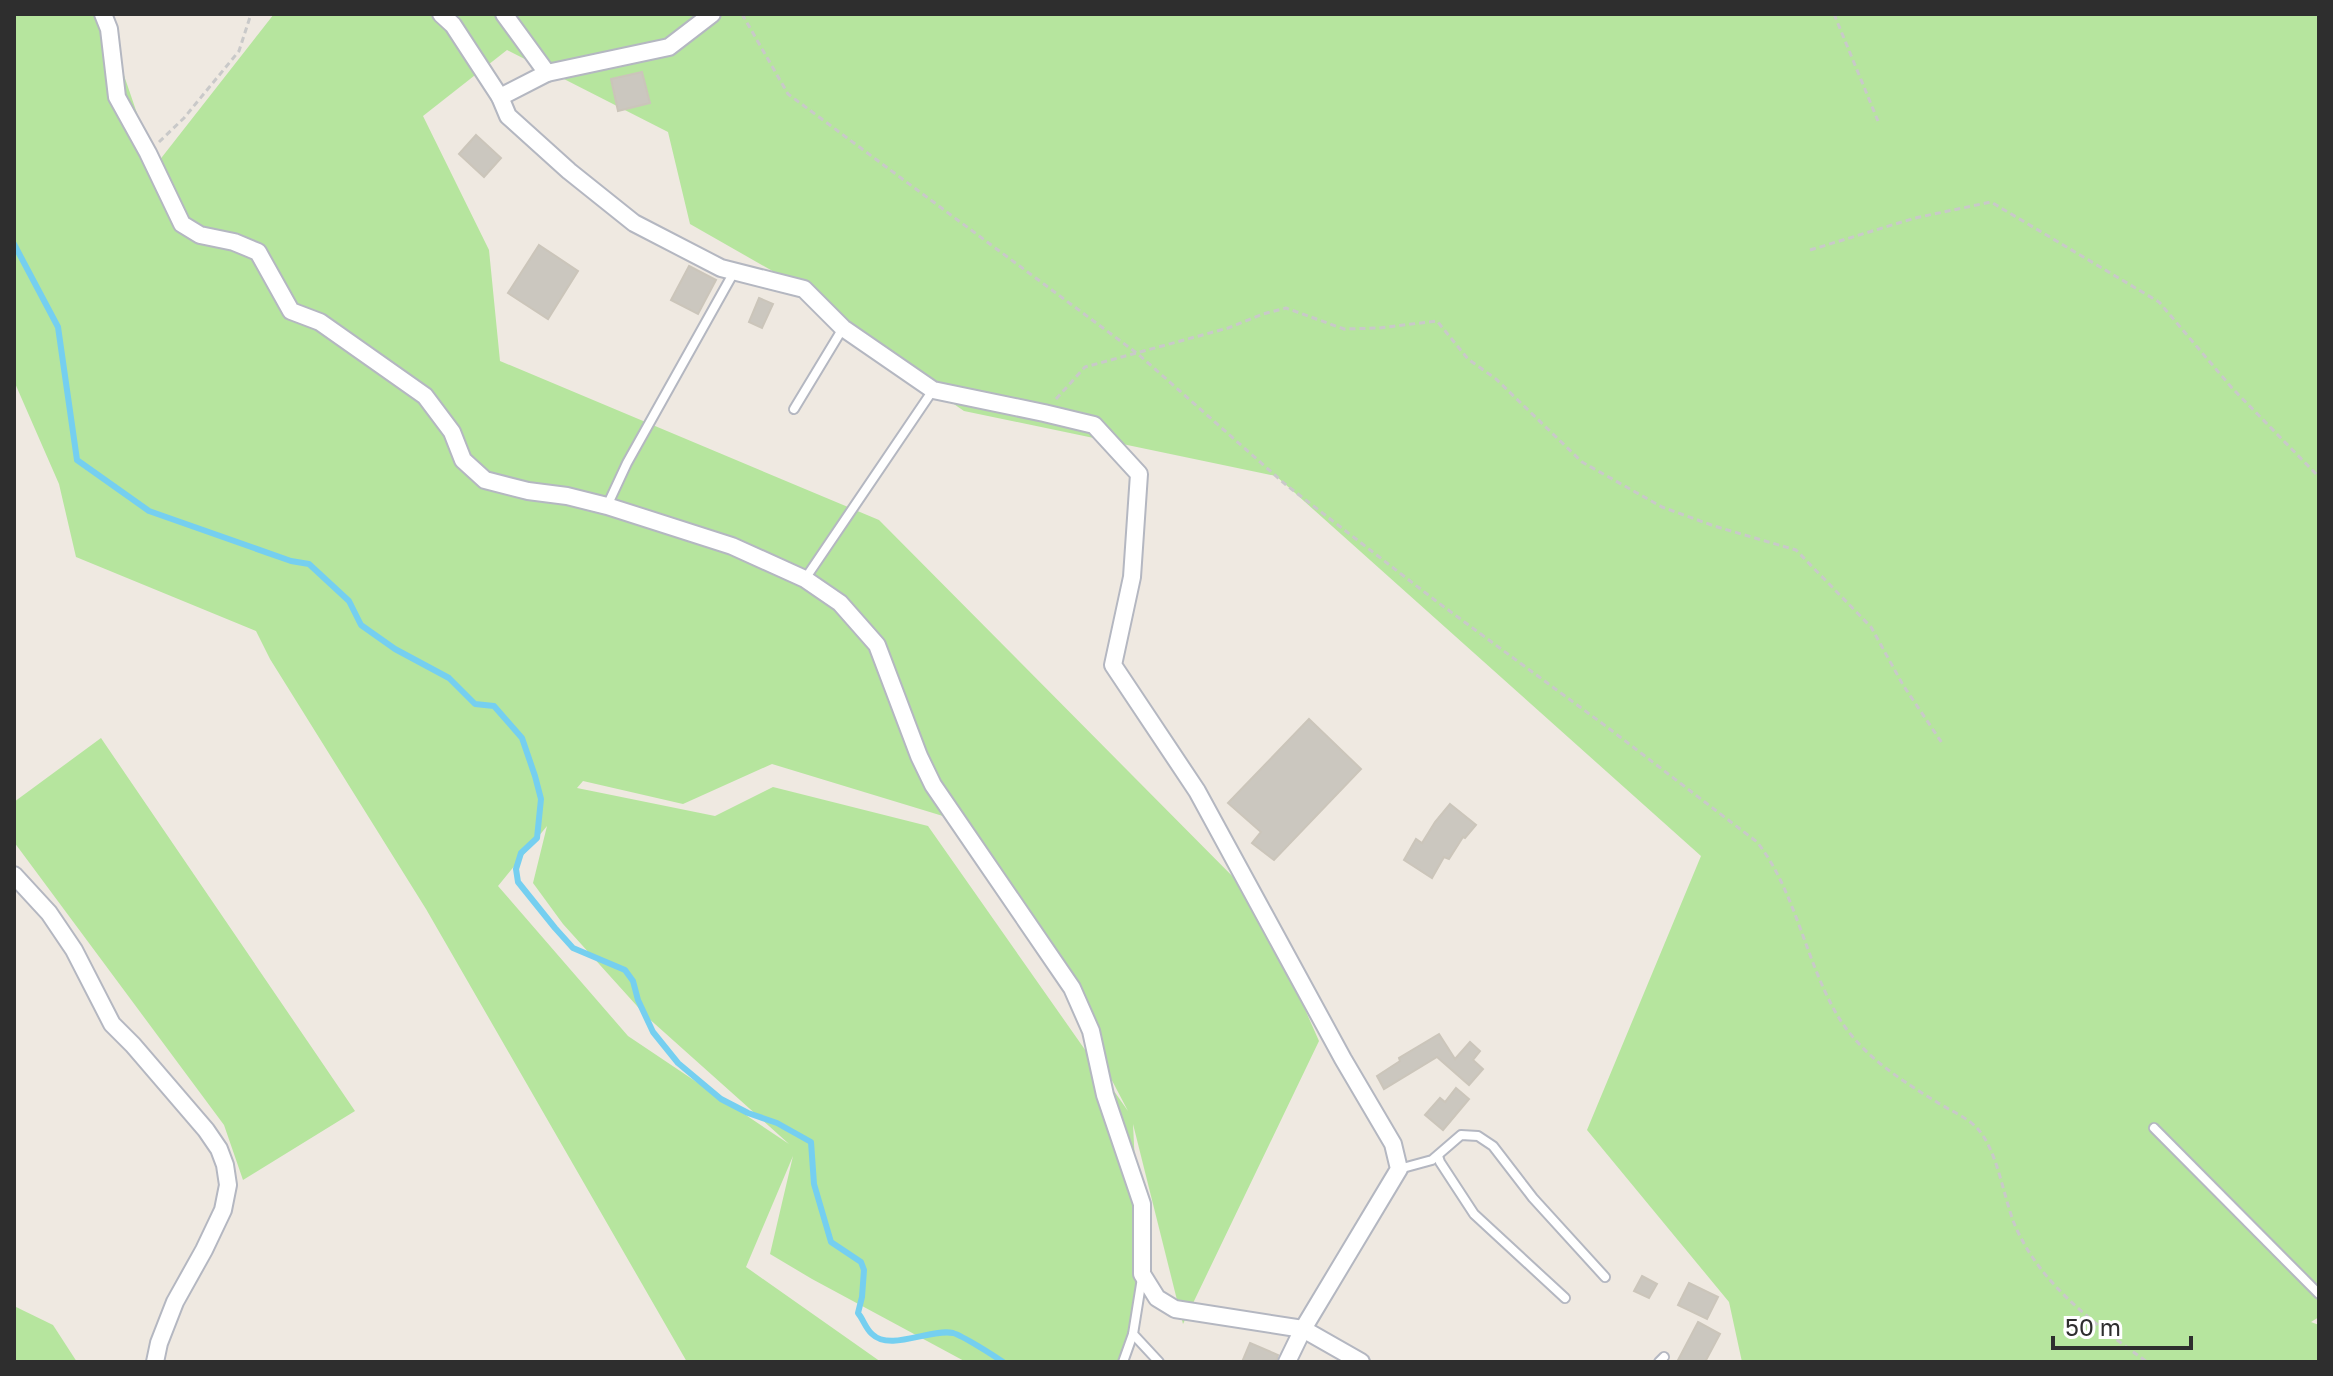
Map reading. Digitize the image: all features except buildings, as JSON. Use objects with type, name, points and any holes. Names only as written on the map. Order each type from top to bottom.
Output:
[{"type":"street","points":[[103,14],[109,29],[117,97],[182,224],[200,235],[234,242],[258,252],[291,311],[320,322],[425,396],[452,432],[463,460],[485,480],[607,506],[732,546],[805,579],[840,603],[877,645],[933,785],[1072,988],[1091,1031],[1105,1095],[1142,1204],[1142,1274],[1157,1298],[1175,1309],[1303,1329],[1361,1362]]},
{"type":"street","points":[[441,14],[453,25],[500,97],[508,116],[569,171],[634,223],[721,268],[804,289],[843,328],[933,390],[1094,425],[1139,474],[1132,577],[1113,665],[1197,791],[1343,1059],[1393,1144],[1399,1169],[1303,1329],[1287,1362]]},
{"type":"street","points":[[504,14],[547,73]]},
{"type":"street","points":[[500,97],[547,73],[669,47],[712,14]]},
{"type":"street","points":[[14,875],[49,913],[74,950],[112,1024],[206,1130],[225,1165],[228,1185],[223,1210],[175,1302],[155,1362]]},
{"type":"lane","points":[[607,506],[627,463],[734,271]]},
{"type":"lane","points":[[794,409],[843,328]]},
{"type":"lane","points":[[805,579],[933,390]]},
{"type":"lane","points":[[2154,1128],[2319,1294]]},
{"type":"lane","points":[[1399,1169],[1432,1160],[1461,1135],[1478,1136],[1493,1146],[1533,1198],[1605,1277]]},
{"type":"lane","points":[[1438,1156],[1474,1214],[1565,1298]]},
{"type":"lane","points":[[1123,1362],[1133,1334],[1142,1274]]},
{"type":"lane","points":[[1133,1334],[1159,1362]]},
{"type":"path","points":[[148,153],[184,118],[239,51],[251,14]]},
{"type":"path","points":[[742,14],[788,94],[1138,354],[1285,484],[1757,842],[1782,886],[1819,981],[1854,1041],[1897,1078],[1976,1127],[1986,1142],[2014,1223],[2035,1263],[2087,1318],[2147,1362]]},
{"type":"path","points":[[1834,14],[1878,121]]},
{"type":"path","points":[[1810,250],[1915,218],[1991,202],[2159,302],[2232,388],[2319,477]]},
{"type":"path","points":[[1044,413],[1085,367],[1228,328],[1286,308],[1344,329],[1437,321],[1468,359],[1496,379],[1582,462],[1662,507],[1796,550],[1871,627],[1903,685],[1942,743]]},
{"type":"green space","points":[[14,14],[103,14],[155,166],[274,14],[2319,14],[2319,1317],[2311,1322],[2319,1325],[2319,1362],[1742,1362],[1729,1302],[1587,1130],[1701,856],[1276,476],[964,411],[843,328],[804,289],[690,224],[668,132],[507,50],[423,116],[489,250],[500,361],[879,520],[1257,901],[1319,1041],[1183,1324],[1133,1124],[1141,1285],[1120,1362],[966,1362],[770,1254],[793,1156],[746,1267],[881,1362],[687,1362],[426,909],[270,659],[256,631],[76,557],[59,484],[14,381]],"holes":[[[772,764],[956,820],[1031,926],[1128,1111],[928,826],[773,787],[715,816],[577,788],[583,781],[683,804]],[[547,826],[533,883],[563,924],[646,1016],[789,1144],[628,1036],[498,886]]]},
{"type":"green space","points":[[101,738],[355,1111],[243,1180],[224,1125],[14,842],[14,802]]},
{"type":"green space","points":[[14,1306],[53,1325],[77,1362],[14,1362]]},
{"type":"waterway","points":[[14,244],[58,327],[77,460],[149,511],[291,561],[309,564],[349,601],[361,625],[395,649],[449,678],[475,704],[494,706],[522,738],[541,799],[537,838],[521,853],[516,869],[518,882],[573,948],[625,970],[633,981],[653,1032],[678,1063],[721,1099],[777,1123],[811,1142],[814,1184],[831,1242],[861,1262],[864,1270],[858,1313],[870,1332],[889,1341],[953,1333],[1003,1362]]}]
